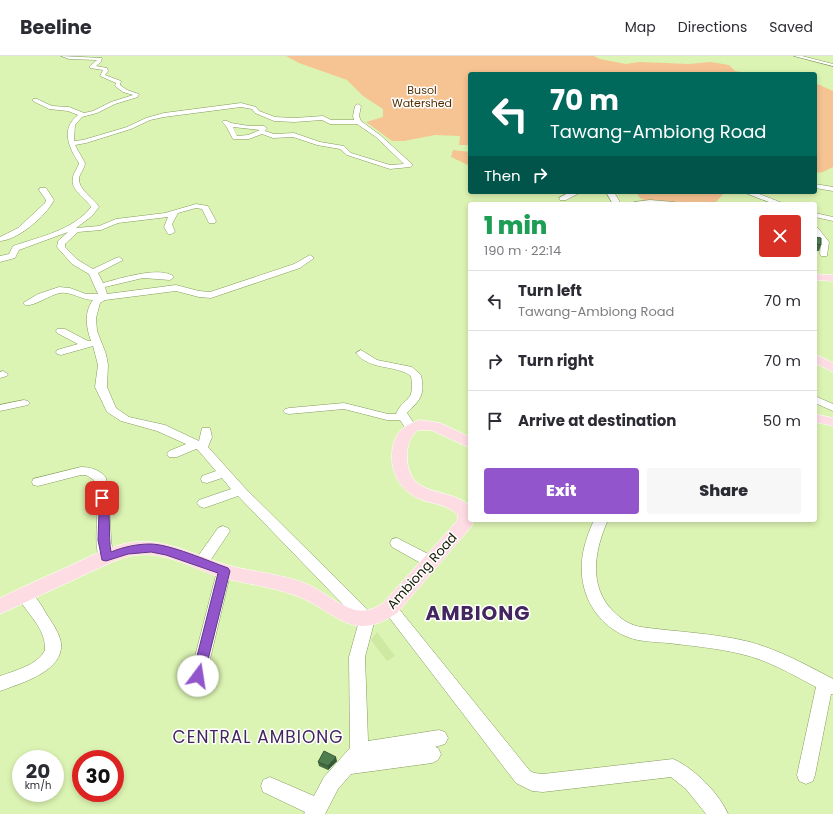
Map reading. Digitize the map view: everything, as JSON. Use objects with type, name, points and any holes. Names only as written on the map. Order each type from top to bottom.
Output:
[{"type":"main road","points":[[817,277],[833,278]]},
{"type":"main road","points":[[817,359],[833,368]]},
{"type":"main road","points":[[817,418],[833,422]]},
{"type":"main road","points":[[406,422],[419,425],[434,425],[468,443]]},
{"type":"main road","name":"Ambiong Road","points":[[367,619],[384,613],[390,608],[465,523],[467,513],[457,505],[419,492],[404,478],[400,468],[400,452],[406,422]]},
{"type":"main road","points":[[0,606],[25,596],[67,574],[106,557],[127,550],[151,548],[168,551],[224,571],[299,590],[308,593],[351,617],[367,619]]},
{"type":"street","points":[[0,259],[12,256],[16,248],[64,230],[91,213],[95,207],[94,204],[84,195],[76,184],[76,176],[82,163],[74,151],[72,143],[73,123],[78,117],[95,112],[113,103],[135,97],[137,95],[119,88],[117,86],[119,82],[102,75],[106,71],[105,69],[92,67],[99,62],[100,59],[69,58],[63,56]]},
{"type":"street","points":[[796,56],[833,65]]},
{"type":"street","points":[[35,100],[51,108],[69,109],[83,115]]},
{"type":"street","points":[[72,143],[84,142],[132,127],[148,119],[164,115],[240,105],[250,106],[256,112],[274,119],[294,120],[323,118],[330,122],[358,122],[378,136],[410,165],[390,167],[349,154],[342,147],[319,144],[294,135],[273,136],[262,132],[249,137],[235,138],[227,123],[249,128],[264,128],[262,132]]},
{"type":"street","points":[[358,106],[356,116],[358,122]]},
{"type":"street","points":[[817,186],[833,189]]},
{"type":"street","points":[[0,239],[5,238],[23,228],[48,204],[50,200],[43,190]]},
{"type":"street","points":[[563,198],[571,194]]},
{"type":"street","points":[[753,194],[776,202]]},
{"type":"street","points":[[64,230],[102,228],[122,219],[154,217],[174,213],[182,209],[201,206],[205,208],[212,221]]},
{"type":"street","points":[[171,232],[168,223],[174,213]]},
{"type":"street","points":[[817,216],[833,220]]},
{"type":"street","points":[[76,230],[60,245],[75,262],[93,272],[101,292],[91,318],[92,343],[102,364],[101,387],[112,410],[125,419],[161,428],[200,445],[240,491],[367,619],[357,657],[359,751],[331,783],[316,811],[270,786]]},
{"type":"street","points":[[817,232],[825,242],[824,254]]},
{"type":"street","points":[[817,252],[833,257]]},
{"type":"street","points":[[101,292],[176,288],[199,294],[211,295],[297,266],[310,258]]},
{"type":"street","points":[[93,272],[118,260]]},
{"type":"street","points":[[28,303],[40,296],[59,290],[67,290],[85,297],[144,275],[170,277]]},
{"type":"street","points":[[61,331],[92,343]]},
{"type":"street","points":[[62,352],[92,343]]},
{"type":"street","points":[[361,353],[374,362],[408,369],[416,375],[419,387],[415,400],[401,413],[406,422]]},
{"type":"street","points":[[817,400],[833,408]]},
{"type":"street","points":[[0,408],[24,403]]},
{"type":"street","points":[[289,411],[344,406],[406,422]]},
{"type":"street","points":[[173,454],[200,445],[206,437],[206,431]]},
{"type":"street","points":[[38,482],[82,470],[88,470],[100,478],[104,511],[104,540],[106,557]]},
{"type":"street","points":[[207,479],[225,473]]},
{"type":"street","points":[[204,503],[240,491]]},
{"type":"street","points":[[600,522],[588,556],[590,590],[606,615],[619,626],[633,632],[716,642],[751,650],[772,658],[829,685],[806,775]]},
{"type":"street","points":[[201,563],[223,531]]},
{"type":"street","points":[[397,543],[431,562]]},
{"type":"street","points":[[198,676],[224,571]]},
{"type":"street","points":[[0,684],[40,666],[51,658],[53,649],[49,632],[25,596]]},
{"type":"street","points":[[390,608],[522,777],[532,782],[543,783],[673,768],[680,771],[696,786],[718,814]]},
{"type":"street","points":[[347,766],[435,746],[359,751]]},
{"type":"shaded area","points":[[377,632],[395,656],[387,661],[371,640]]},
{"type":"green space","name":"Busol Watershed","points":[[286,56],[594,56],[600,59],[626,64],[639,62],[689,64],[711,62],[729,65],[735,71],[741,72],[468,72],[468,145],[459,145],[460,136],[435,135],[404,141],[392,141],[366,122],[383,117],[383,109],[363,96],[347,80],[299,63]]},
{"type":"green space","points":[[817,84],[833,91],[833,167],[823,172],[817,173]]},
{"type":"green space","points":[[453,150],[468,152],[468,165],[451,157]]},
{"type":"green space","points":[[637,194],[723,194],[716,202],[649,202],[640,198]]},
{"type":"building","points":[[817,237],[821,238],[821,245],[817,244]]},
{"type":"building","points":[[324,751],[336,757],[328,766],[318,762]]},
{"type":"district","name":"AMBIONG","points":[[478,613]]},
{"type":"district","name":"CENTRAL AMBIONG","points":[[258,737]]},
{"type":"route","points":[[102,498],[106,557],[127,550],[151,548],[168,551],[224,571],[198,676]]}]
